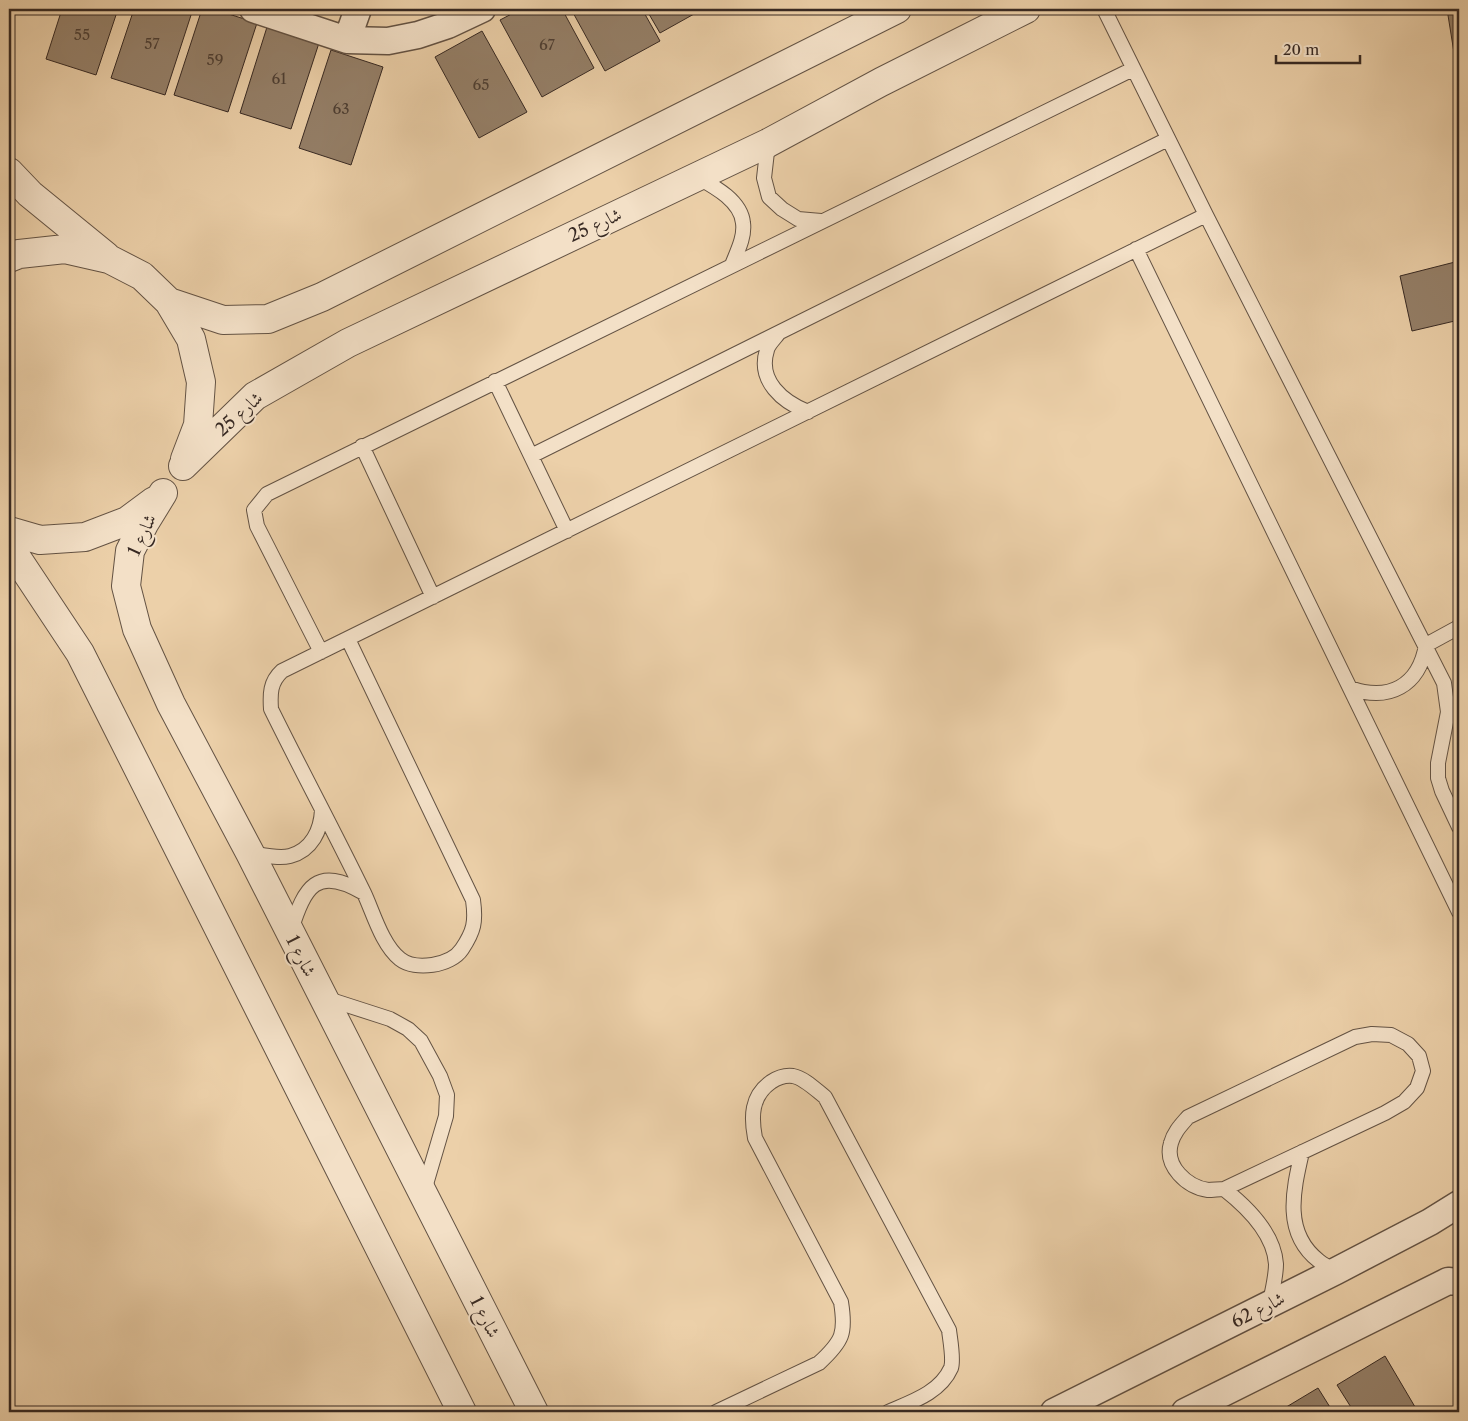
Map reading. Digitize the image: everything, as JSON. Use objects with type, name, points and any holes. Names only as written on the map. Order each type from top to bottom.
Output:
[{"type":"street","points":[[253,9],[348,40],[388,41],[418,35],[448,25],[482,9]]},
{"type":"street","points":[[348,40],[358,9]]},
{"type":"street","points":[[168,302],[223,320],[268,320],[322,297],[897,9]]},
{"type":"street","name":"شارع 25","points":[[183,466],[255,396],[340,348],[768,143],[881,82],[1026,9]]},
{"type":"street","points":[[9,172],[30,194],[110,259],[142,276],[168,302],[191,339],[201,382],[198,425],[183,466],[163,493],[127,521],[85,537],[40,540],[9,531]]},
{"type":"street","points":[[9,258],[19,254],[65,249],[110,259]]},
{"type":"street","name":"شارع 1","points":[[163,493],[130,551],[126,586],[137,630],[171,704],[250,853],[534,1412]]},
{"type":"street","points":[[9,546],[80,653],[462,1412]]},
{"type":"street","name":"شارع 62","points":[[1054,1412],[1336,1271],[1430,1222],[1459,1204]]},
{"type":"street","points":[[1185,1412],[1448,1281],[1459,1282]]},
{"type":"lane","points":[[1104,9],[1206,215],[1444,682],[1448,712],[1453,723],[1438,763],[1438,778],[1459,827]]},
{"type":"lane","points":[[321,652],[257,526],[254,510],[267,494],[1133,69]]},
{"type":"lane","points":[[531,456],[1168,139]]},
{"type":"lane","points":[[768,143],[764,178],[769,198],[798,219],[822,221]]},
{"type":"lane","points":[[697,177],[715,187],[734,202],[743,222],[741,241],[732,265]]},
{"type":"lane","points":[[348,640],[473,900],[476,917],[472,935],[460,953],[432,966],[415,965],[400,960],[388,946],[364,893],[271,709],[270,698],[274,678],[321,652],[1206,215]]},
{"type":"lane","points":[[1136,249],[1459,912]]},
{"type":"lane","points":[[780,332],[767,350],[766,365],[769,381],[778,394],[793,406],[808,412]]},
{"type":"lane","points":[[494,381],[567,531]]},
{"type":"lane","points":[[362,446],[433,597]]},
{"type":"lane","points":[[1426,645],[1459,627]]},
{"type":"lane","points":[[1350,688],[1375,694],[1400,688],[1418,670],[1424,658],[1426,645]]},
{"type":"lane","points":[[250,853],[275,857],[290,856],[304,849],[315,838],[321,825],[322,809]]},
{"type":"lane","points":[[290,934],[303,896],[311,887],[322,880],[350,884],[364,893]]},
{"type":"lane","points":[[322,996],[390,1018],[408,1028],[421,1040],[440,1076],[447,1095],[446,1116],[423,1194]]},
{"type":"lane","points":[[1372,1034],[1391,1035],[1408,1044],[1419,1056],[1423,1071],[1417,1088],[1404,1102],[1385,1113],[1224,1189],[1208,1190],[1192,1185],[1176,1172],[1171,1159],[1170,1145],[1177,1130],[1188,1117],[1354,1037],[1372,1034]]},
{"type":"lane","points":[[716,1412],[819,1363],[833,1350],[843,1334],[841,1302],[755,1138],[752,1122],[754,1104],[763,1088],[778,1077],[793,1076],[810,1084],[825,1097],[949,1330],[952,1367],[931,1392],[904,1408],[888,1412]]},
{"type":"lane","points":[[1302,1152],[1292,1197],[1295,1226],[1304,1246],[1319,1262],[1336,1271]]},
{"type":"lane","points":[[1224,1189],[1244,1205],[1262,1228],[1273,1247],[1276,1265],[1270,1303]]},
{"type":"building","points":[[62,9],[118,9],[96,75],[46,59]]},
{"type":"building","points":[[134,9],[193,9],[165,95],[111,78]]},
{"type":"building","points":[[202,9],[213,9],[257,23],[228,112],[174,95]]},
{"type":"building","points":[[521,9],[562,9],[594,68],[542,97],[500,20]]},
{"type":"building","points":[[571,9],[642,9],[660,41],[605,71]]},
{"type":"building","points":[[646,9],[703,9],[660,33]]},
{"type":"building","points":[[1447,9],[1459,9],[1459,84]]},
{"type":"building","points":[[267,27],[319,43],[291,129],[240,113]]},
{"type":"building","points":[[482,31],[527,112],[479,138],[435,57]]},
{"type":"building","points":[[331,50],[383,67],[351,165],[299,148]]},
{"type":"building","points":[[1455,262],[1459,281],[1459,320],[1412,331],[1400,276]]},
{"type":"building","points":[[1385,1356],[1418,1412],[1354,1412],[1337,1385]]},
{"type":"building","points":[[1318,1388],[1333,1412],[1278,1412]]}]
